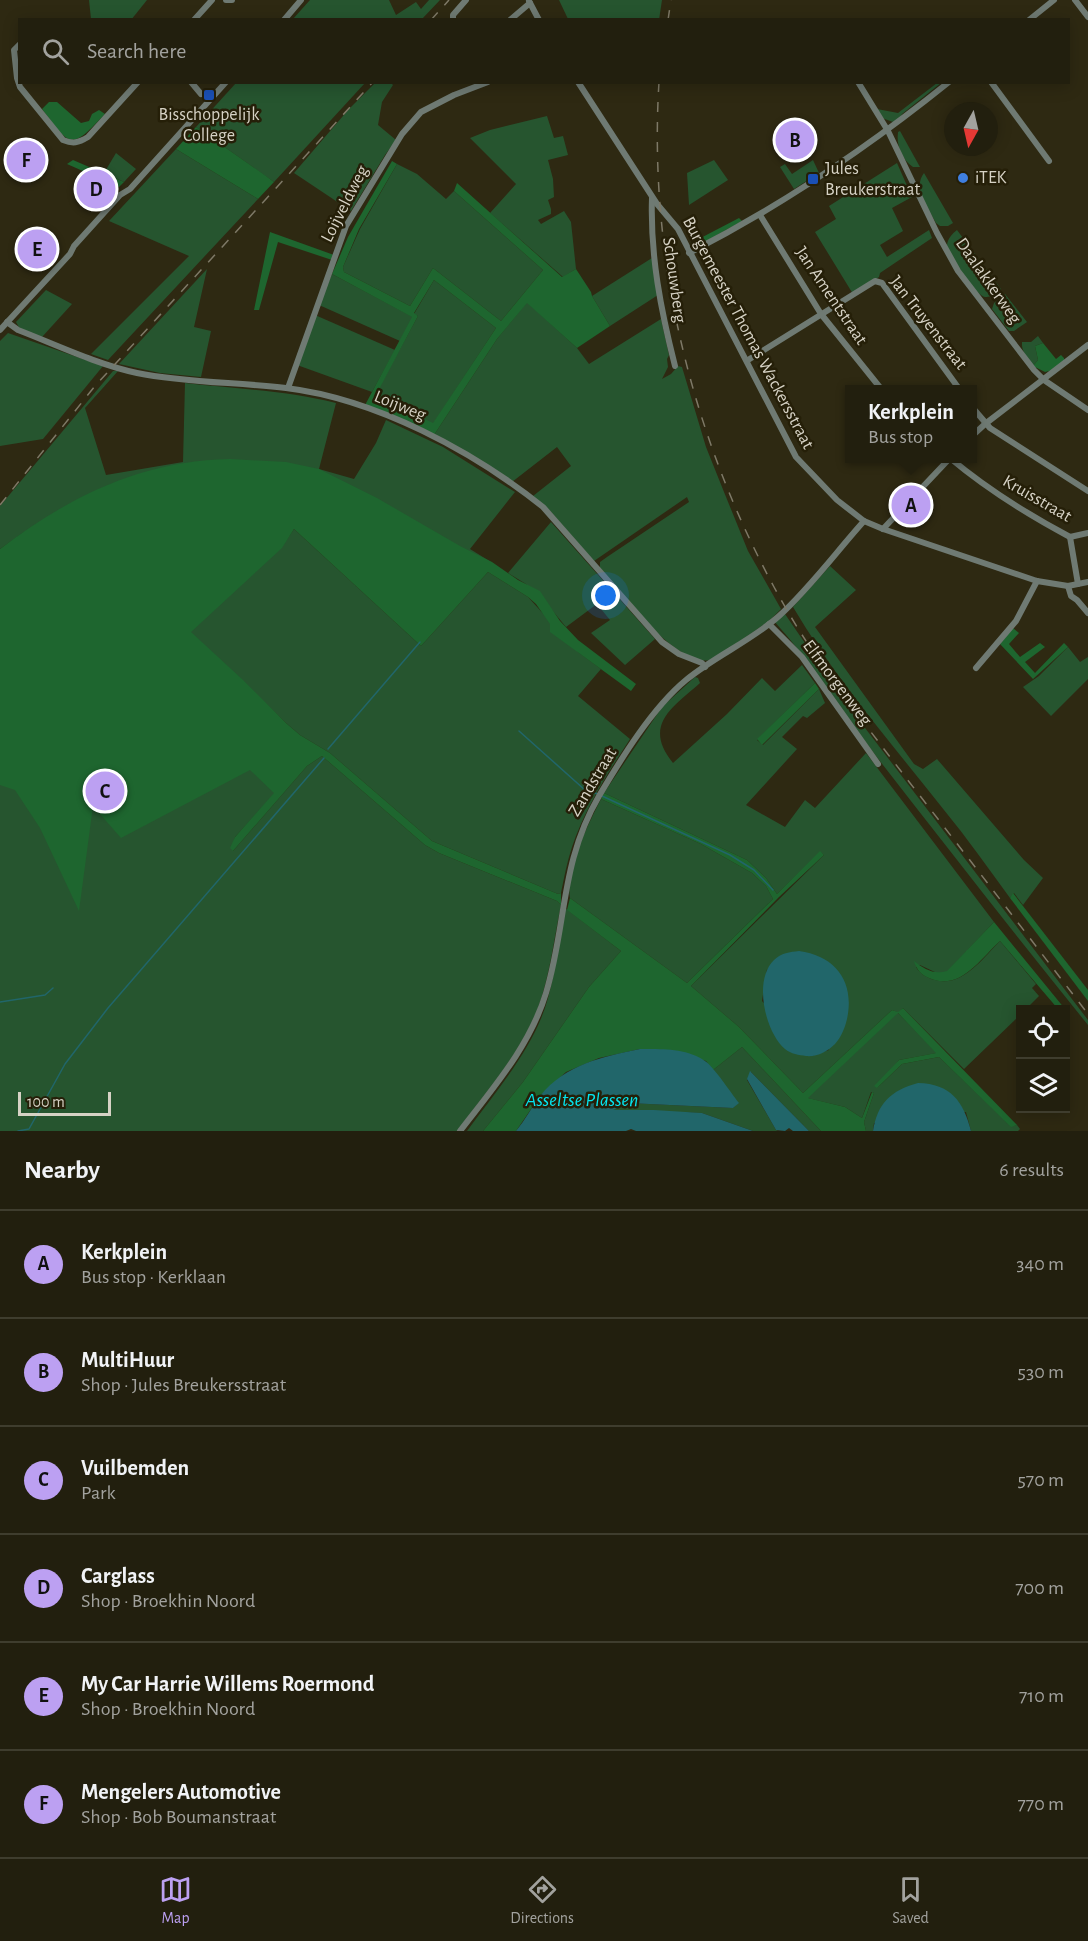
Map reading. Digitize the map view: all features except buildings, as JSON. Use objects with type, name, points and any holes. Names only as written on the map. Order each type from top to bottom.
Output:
[{"type":"street","points":[[197,18],[212,0]]},
{"type":"street","points":[[226,0],[232,0]]},
{"type":"street","points":[[286,18],[301,0]]},
{"type":"street","points":[[453,18],[466,0]]},
{"type":"street","points":[[1032,18],[1054,0]]},
{"type":"street","points":[[1075,0],[1088,17]]},
{"type":"street","points":[[512,18],[530,1],[538,18]]},
{"type":"street","points":[[18,46],[14,50],[18,80]]},
{"type":"street","points":[[20,84],[63,140],[72,144],[88,137],[136,84]]},
{"type":"street","points":[[192,84],[201,94]]},
{"type":"street","points":[[0,330],[70,254],[74,246],[120,195],[130,189],[224,84]]},
{"type":"street","name":"Loijveldweg","points":[[288,388],[346,226],[396,143],[421,112],[454,95],[483,84]]},
{"type":"street","points":[[579,84],[652,197]]},
{"type":"street","name":"Daalakkerweg","points":[[859,84],[888,131],[958,271],[1034,370],[1044,380],[1088,410]]},
{"type":"street","points":[[689,253],[760,215],[819,178],[888,131],[947,84]]},
{"type":"street","points":[[992,84],[1049,161]]},
{"type":"street","name":"Burgemeester Thomas Wackersstraat","points":[[652,197],[678,229],[748,360],[777,423],[796,457],[837,500],[864,521],[883,529],[1037,581],[1068,586]]},
{"type":"street","name":"Schouwberg","points":[[652,197],[655,266],[664,321],[675,366]]},
{"type":"street","name":"Jan Amentstraat","points":[[760,215],[821,314],[878,385]]},
{"type":"street","name":"Jan Truyenstraat","points":[[748,360],[875,281],[882,283],[956,385]]},
{"type":"street","name":"Loijweg","points":[[8,322],[18,330],[131,371],[184,380],[288,388],[315,393],[414,426],[520,489],[543,507],[662,642],[679,654],[702,663],[705,667]]},
{"type":"street","points":[[977,431],[1088,345]]},
{"type":"street","points":[[977,414],[985,424],[1088,491]]},
{"type":"street","points":[[883,529],[946,463]]},
{"type":"street","name":"Kruisstraat","points":[[956,463],[1015,506],[1071,537],[1078,584]]},
{"type":"street","name":"Zandstraat","points":[[460,1131],[512,1063],[532,1029],[540,1010],[553,960],[570,864],[588,815],[609,780],[667,697],[687,679],[769,624],[789,606],[864,521]]},
{"type":"street","points":[[1071,537],[1088,533]]},
{"type":"street","points":[[975,668],[1016,621],[1037,581]]},
{"type":"street","points":[[1088,582],[1068,586],[1071,596],[1088,613]]},
{"type":"street","name":"Elfmorgenweg","points":[[769,624],[802,657],[878,764]]},
{"type":"green space","points":[[89,0],[147,0],[133,18],[91,18]]},
{"type":"green space","points":[[310,0],[389,0],[396,15],[416,2],[421,9],[429,0],[440,0],[423,18],[294,18]]},
{"type":"green space","points":[[559,0],[662,0],[659,18],[568,18]]},
{"type":"green space","points":[[235,84],[364,84],[274,182],[196,127]]},
{"type":"green space","points":[[374,84],[393,85],[382,102],[378,125],[396,140],[351,211],[294,173],[349,109]]},
{"type":"green space","points":[[936,84],[940,84],[902,114],[900,119],[893,122],[882,118],[877,109],[898,113]]},
{"type":"green space","points":[[49,102],[57,102],[81,123],[89,121],[92,114],[99,110],[105,114],[84,134],[71,140],[59,131],[42,109]]},
{"type":"green space","points":[[547,116],[554,138],[563,136],[568,155],[548,160],[553,179],[554,197],[548,200],[551,214],[538,220],[541,224],[564,211],[571,222],[576,269],[563,277],[490,213],[516,184],[470,138],[490,130]]},
{"type":"green space","points":[[196,127],[274,182],[258,199],[176,149]]},
{"type":"green space","points":[[900,131],[920,167],[913,167],[903,156],[898,142]]},
{"type":"green space","points":[[176,149],[258,199],[108,360],[91,354],[189,256],[109,221]]},
{"type":"green space","points":[[116,153],[136,169],[124,182],[104,173]]},
{"type":"green space","points":[[73,160],[124,182],[119,187],[67,164]]},
{"type":"green space","points":[[714,160],[728,180],[689,205],[687,173]]},
{"type":"green space","points":[[813,160],[819,173],[794,189],[780,167],[785,164],[792,174]]},
{"type":"green space","points":[[392,161],[397,164],[359,229],[343,267],[344,272],[410,306],[433,268],[501,321],[543,270],[454,191],[457,183],[562,277],[576,269],[610,326],[577,348],[527,303],[497,339],[434,435],[364,407],[412,317],[332,274],[348,237]],"holes":[[[434,280],[496,328],[433,423],[376,395],[418,316],[414,313]]]},
{"type":"green space","points":[[897,163],[912,197],[892,208],[903,231],[880,245],[887,257],[929,230],[932,238],[853,294],[815,232],[836,219],[829,206]]},
{"type":"green space","points":[[397,164],[417,174],[446,199],[454,191],[543,270],[501,321],[433,268],[410,306],[344,272],[343,267],[360,229]]},
{"type":"green space","points":[[924,173],[953,223],[948,226],[940,226],[936,223],[923,198],[920,185]]},
{"type":"green space","points":[[739,218],[742,221],[699,245],[691,243]]},
{"type":"green space","points":[[957,230],[1001,289],[991,296],[980,295],[962,274],[948,250],[948,240]]},
{"type":"green space","points":[[270,232],[334,255],[332,260],[278,242],[259,310],[254,310]]},
{"type":"green space","points":[[652,258],[658,295],[610,326],[592,296]]},
{"type":"green space","points":[[207,269],[194,327],[211,331],[201,377],[160,373],[119,364]]},
{"type":"green space","points":[[332,274],[413,317],[400,341],[319,305]]},
{"type":"green space","points":[[434,280],[496,328],[433,424],[375,395],[418,316],[414,314]]},
{"type":"green space","points":[[46,290],[72,304],[42,337],[20,329],[16,322]]},
{"type":"green space","points":[[1005,294],[1027,322],[1014,331],[1009,331],[992,309],[994,303]]},
{"type":"green space","points":[[527,302],[577,348],[589,364],[661,319],[669,355],[668,367],[662,379],[678,366],[682,367],[706,447],[748,551],[781,609],[769,621],[714,659],[700,660],[685,654],[668,642],[636,611],[600,568],[600,562],[689,502],[687,497],[594,561],[551,512],[533,496],[571,466],[557,447],[512,482],[434,435],[497,339]]},
{"type":"green space","points":[[315,315],[395,350],[372,392],[297,365]]},
{"type":"green space","points":[[8,333],[103,366],[43,439],[0,446],[0,341]]},
{"type":"green space","points":[[1038,336],[1043,343],[1035,346],[1038,360],[1033,366],[1024,352],[1022,342],[1031,342]]},
{"type":"green space","points":[[1043,343],[1056,359],[1061,355],[1064,358],[1064,361],[1053,370],[1045,372],[1033,366],[1038,360],[1035,346]]},
{"type":"green space","points":[[113,371],[118,371],[85,408],[106,475],[183,462],[185,383],[280,393],[336,403],[319,469],[354,479],[376,443],[386,420],[443,447],[515,492],[470,549],[491,562],[292,524],[259,567],[281,548],[294,529],[421,646],[488,572],[528,597],[578,652],[601,669],[578,696],[630,739],[583,818],[570,853],[561,893],[558,894],[432,841],[330,753],[300,735],[232,671],[275,793],[235,837],[233,851],[307,766],[322,756],[425,845],[439,853],[557,901],[561,905],[546,983],[531,1025],[502,1072],[457,1131],[0,1131],[0,563],[24,532],[0,549],[0,506]]},
{"type":"green space","points":[[230,459],[286,462],[319,469],[377,498],[540,591],[560,621],[578,640],[636,684],[631,691],[550,632],[550,624],[536,604],[488,572],[421,646],[294,529],[282,548],[191,632],[286,723],[300,735],[330,753],[432,841],[558,894],[561,893],[561,905],[557,901],[439,853],[425,845],[322,756],[307,766],[233,851],[230,848],[235,837],[274,793],[250,770],[121,838],[93,806],[79,911],[40,828],[15,790],[0,785],[0,549],[53,513],[108,485],[166,466]]},
{"type":"green space","points":[[551,522],[655,639],[625,665],[591,633],[610,620],[597,604],[566,627],[526,584],[508,573]]},
{"type":"green space","points":[[830,566],[856,590],[815,627],[914,764],[923,769],[937,759],[1024,860],[1043,878],[1023,905],[1014,893],[1010,898],[961,831],[865,711],[827,660],[793,607]]},
{"type":"green space","points":[[785,614],[846,703],[1088,1020],[1088,1025],[876,756],[814,670],[774,621]]},
{"type":"green space","points":[[1013,628],[1019,633],[1009,644],[1020,657],[1040,643],[1045,647],[1025,662],[1035,673],[1064,643],[1068,647],[1033,679],[1000,644]]},
{"type":"green space","points":[[1068,647],[1080,662],[1088,657],[1088,679],[1051,716],[1023,687],[1039,676]]},
{"type":"green space","points":[[802,665],[815,683],[757,740],[763,745],[819,689],[825,703],[807,718],[803,716],[782,737],[797,749],[746,805],[785,827],[805,800],[815,808],[866,753],[994,922],[947,972],[939,974],[920,965],[916,967],[929,978],[954,980],[971,970],[1000,941],[1036,984],[1032,988],[1039,996],[1030,1005],[1016,1005],[1016,1019],[964,1069],[903,1008],[898,1013],[937,1053],[899,1060],[877,1088],[902,1064],[939,1057],[1011,1126],[1017,1125],[1020,1129],[1018,1131],[971,1131],[966,1112],[874,1123],[873,1131],[866,1131],[864,1122],[874,1093],[871,1092],[862,1118],[845,1107],[807,1098],[897,1012],[892,1010],[803,1093],[739,1027],[691,986],[824,855],[820,852],[777,894],[766,878],[747,860],[604,793],[662,707],[695,677],[700,683],[671,709],[661,727],[660,738],[664,750],[673,763],[727,714],[762,678],[775,691]],"holes":[[[767,969],[829,1050],[811,1056],[762,1001]]]},
{"type":"green space","points":[[815,683],[819,689],[762,745],[757,739]]},
{"type":"green space","points":[[604,793],[747,860],[766,878],[777,894],[820,851],[824,855],[691,986],[739,1027],[803,1093],[892,1010],[898,1012],[903,1008],[1017,1125],[1011,1127],[939,1057],[902,1064],[877,1088],[874,1086],[899,1060],[936,1053],[898,1013],[808,1098],[845,1107],[862,1118],[872,1092],[874,1093],[864,1122],[866,1131],[821,1131],[742,1047],[713,1070],[706,1061],[696,1058],[640,1049],[599,1058],[566,1072],[540,1096],[516,1131],[483,1131],[523,1082],[589,987],[621,951],[567,910],[570,898],[687,983],[773,899],[766,886],[752,873],[701,844],[601,799]]},
{"type":"green space","points":[[601,799],[701,844],[752,873],[766,886],[773,899],[687,983],[570,898],[569,886],[574,861]]},
{"type":"green space","points":[[1013,893],[1088,990],[1088,1001],[1010,898]]},
{"type":"green space","points":[[565,908],[621,951],[589,987],[523,1082],[483,1131],[467,1131],[514,1068],[542,1016],[553,976]]},
{"type":"green space","points":[[994,922],[1062,1005],[1055,1005],[1000,941],[969,972],[950,981],[929,978],[918,969],[914,961],[929,970],[947,971]]},
{"type":"green space","points":[[742,1047],[821,1131],[809,1131],[751,1072],[747,1080],[778,1131],[753,1131],[702,1113],[611,1110],[628,1103],[733,1108],[738,1103],[713,1070]]},
{"type":"water","points":[[799,951],[812,954],[833,965],[840,973],[848,993],[847,1019],[841,1035],[829,1049],[814,1056],[798,1055],[785,1049],[772,1031],[764,1006],[764,980],[768,969],[780,956]]},
{"type":"water","name":"Asseltse Plassen","points":[[640,1049],[674,1050],[698,1057],[713,1069],[739,1103],[733,1108],[628,1103],[613,1110],[702,1113],[753,1131],[636,1131],[631,1129],[626,1131],[516,1131],[540,1096],[561,1076],[586,1063]]},
{"type":"water","points":[[750,1071],[809,1131],[793,1131],[789,1128],[785,1131],[776,1130],[747,1079]]},
{"type":"water","points":[[918,1083],[939,1087],[954,1096],[964,1111],[971,1131],[873,1131],[878,1113],[887,1100],[900,1090]]},
{"type":"waterway","points":[[328,749],[420,642]]},
{"type":"waterway","points":[[519,731],[585,790],[598,794]]},
{"type":"waterway","points":[[18,1131],[29,1129],[65,1064],[108,1008],[324,758]]},
{"type":"waterway","points":[[602,796],[730,855],[754,870],[773,890]]},
{"type":"waterway","points":[[0,1002],[45,995],[53,988]]},
{"type":"railway","points":[[433,18],[449,0]]},
{"type":"railway","points":[[668,18],[671,0]]},
{"type":"railway","points":[[0,505],[95,386],[371,84]]},
{"type":"railway","points":[[659,84],[657,148],[661,213],[669,278],[681,343],[698,406],[719,468],[745,529],[789,613],[838,688],[1088,1014]]},
{"type":"place","name":"Bisschoppelijk College","points":[[209,95]]},
{"type":"place","name":"MultiHuur","points":[[795,140]]},
{"type":"place","name":"Mengelers Automotive","points":[[26,160]]},
{"type":"place","name":"iTEK","points":[[963,178]]},
{"type":"place","name":"Jules Breukerstraat","points":[[813,179]]},
{"type":"place","name":"Carglass","points":[[96,189]]},
{"type":"place","name":"My Car Harrie Willems Roermond","points":[[37,249]]},
{"type":"place","name":"Kerkplein","points":[[911,505]]},
{"type":"place","name":"Vuilbemden","points":[[105,791]]}]
